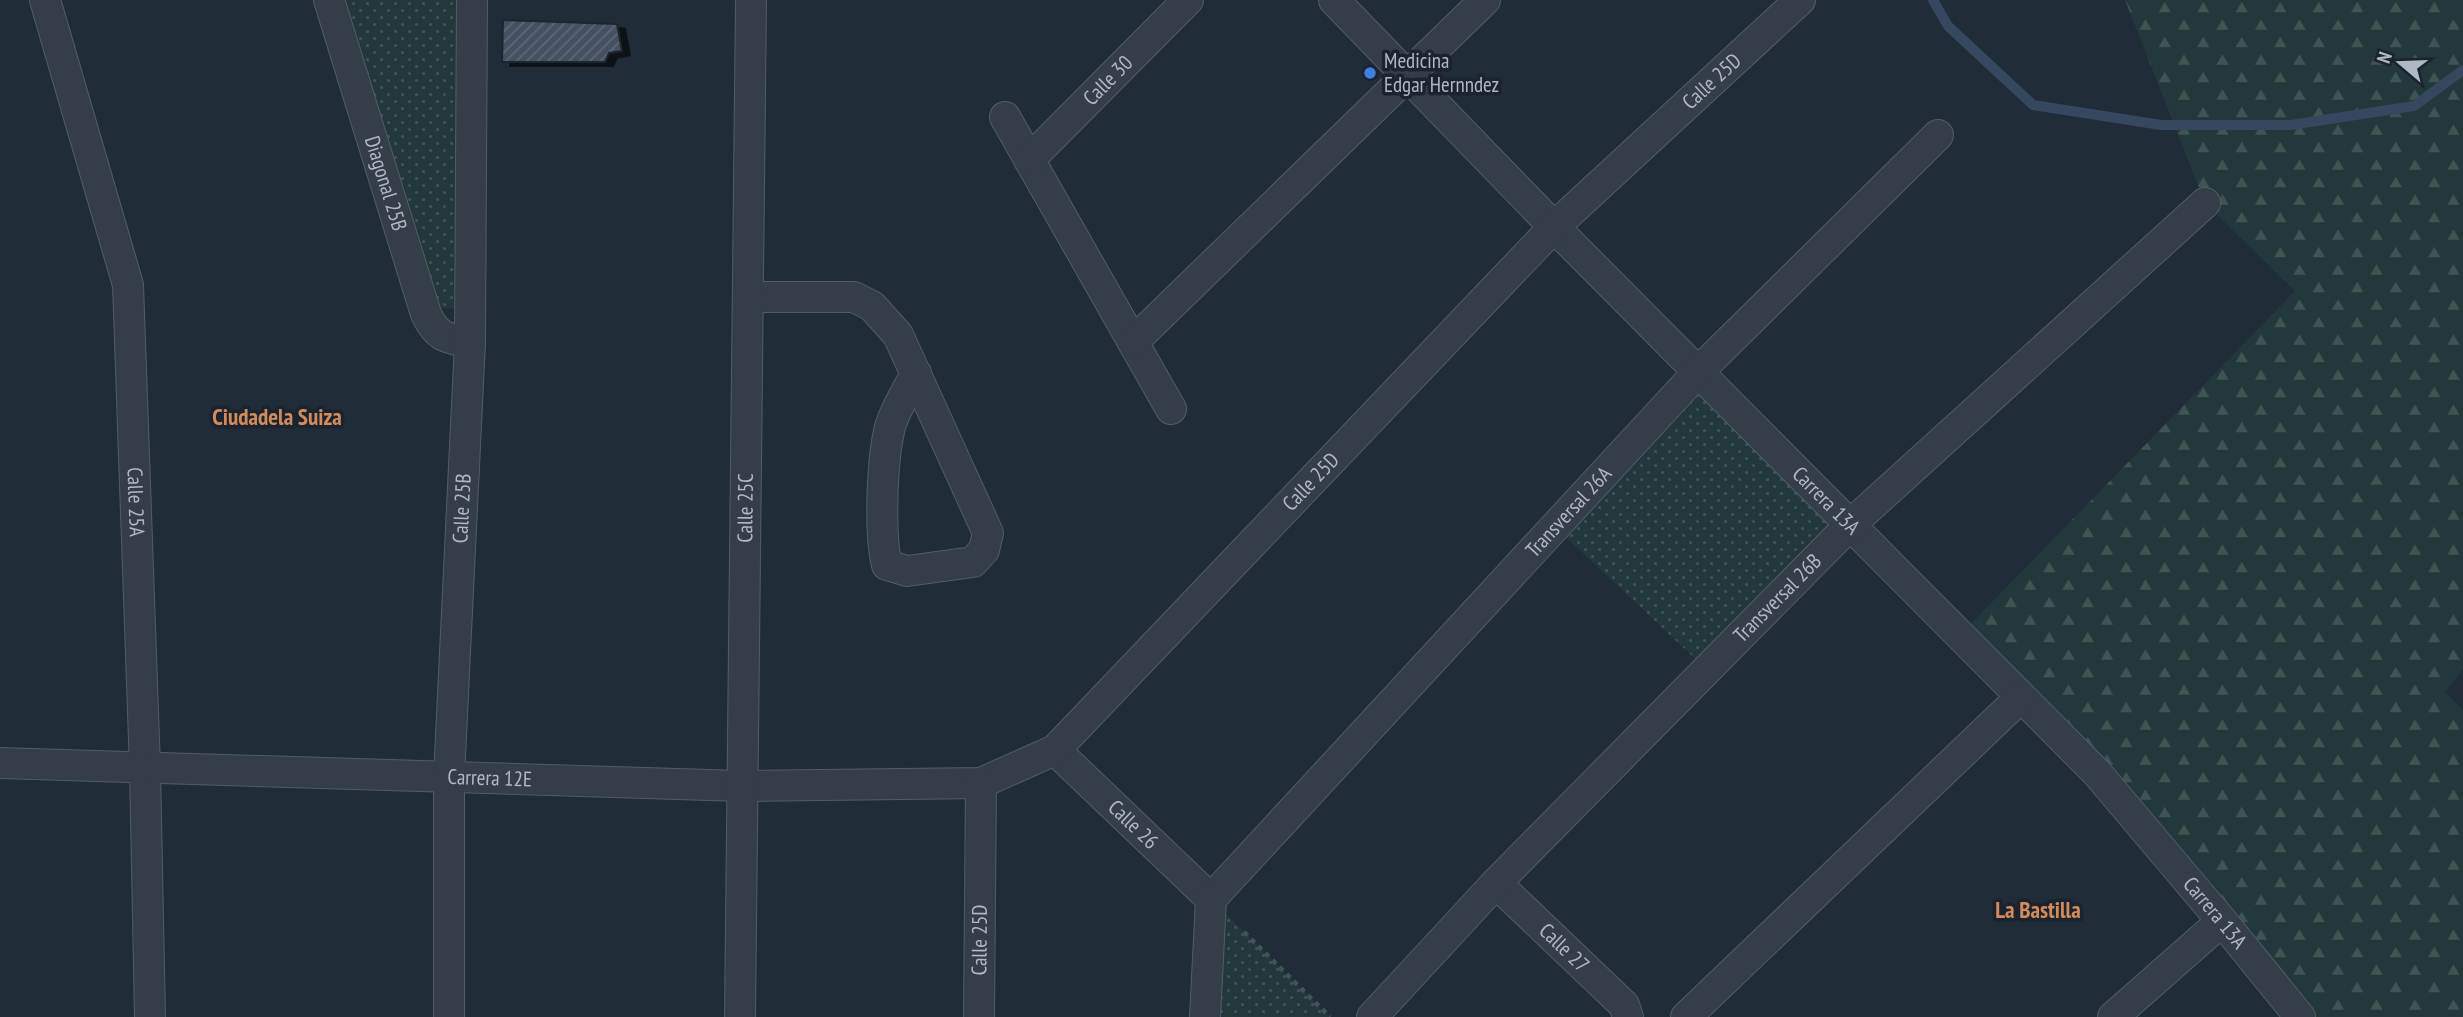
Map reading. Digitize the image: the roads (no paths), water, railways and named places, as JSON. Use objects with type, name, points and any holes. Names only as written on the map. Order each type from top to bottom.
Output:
[{"type":"street","name":"Calle 25A","points":[[45,0],[128,285],[145,768],[150,1017]]},
{"type":"street","name":"Diagonal 25B","points":[[329,0],[426,314],[433,328],[445,338],[470,342]]},
{"type":"street","name":"Calle 25B","points":[[449,1017],[449,777],[470,342],[472,0]]},
{"type":"street","name":"Calle 25C","points":[[740,1017],[751,0]]},
{"type":"street","name":"Calle 30","points":[[1029,160],[1188,0]]},
{"type":"street","name":"Carrera 13A","points":[[1334,0],[1554,227],[2097,773],[2300,1017]]},
{"type":"street","points":[[1133,342],[1485,0]]},
{"type":"street","name":"Calle 25D","points":[[979,1017],[981,783],[1055,750],[1554,227],[1800,0]]},
{"type":"street","points":[[1005,117],[1171,409]]},
{"type":"street","name":"Transversal 26A","points":[[1211,899],[1698,372],[1938,135]]},
{"type":"street","name":"Transversal 26B","points":[[1372,1017],[1496,883],[1850,526],[2205,203]]},
{"type":"street","points":[[749,297],[854,297],[873,306],[898,335],[916,373],[988,533],[984,550],[973,562],[907,571],[887,565],[883,549],[885,455],[891,425],[916,373]]},
{"type":"street","points":[[1699,1013],[2021,698]]},
{"type":"street","name":"Calle 26","points":[[1055,750],[1211,899]]},
{"type":"street","name":"Carrera 12E","points":[[0,763],[742,786],[981,783]]},
{"type":"street","name":"Calle 27","points":[[1496,883],[1623,1005],[1628,1017]]},
{"type":"street","points":[[1205,1017],[1211,899]]},
{"type":"street","points":[[2113,1017],[2222,921]]},
{"type":"waterway","points":[[1933,0],[1948,26],[2033,105],[2161,125],[2291,125],[2414,106],[2463,70]]},
{"type":"place","name":"Medicina Edgar Hernndez","points":[[1370,73]]},
{"type":"district","name":"Ciudadela Suiza","points":[[277,417]]},
{"type":"district","name":"La Bastilla","points":[[2038,910]]}]
